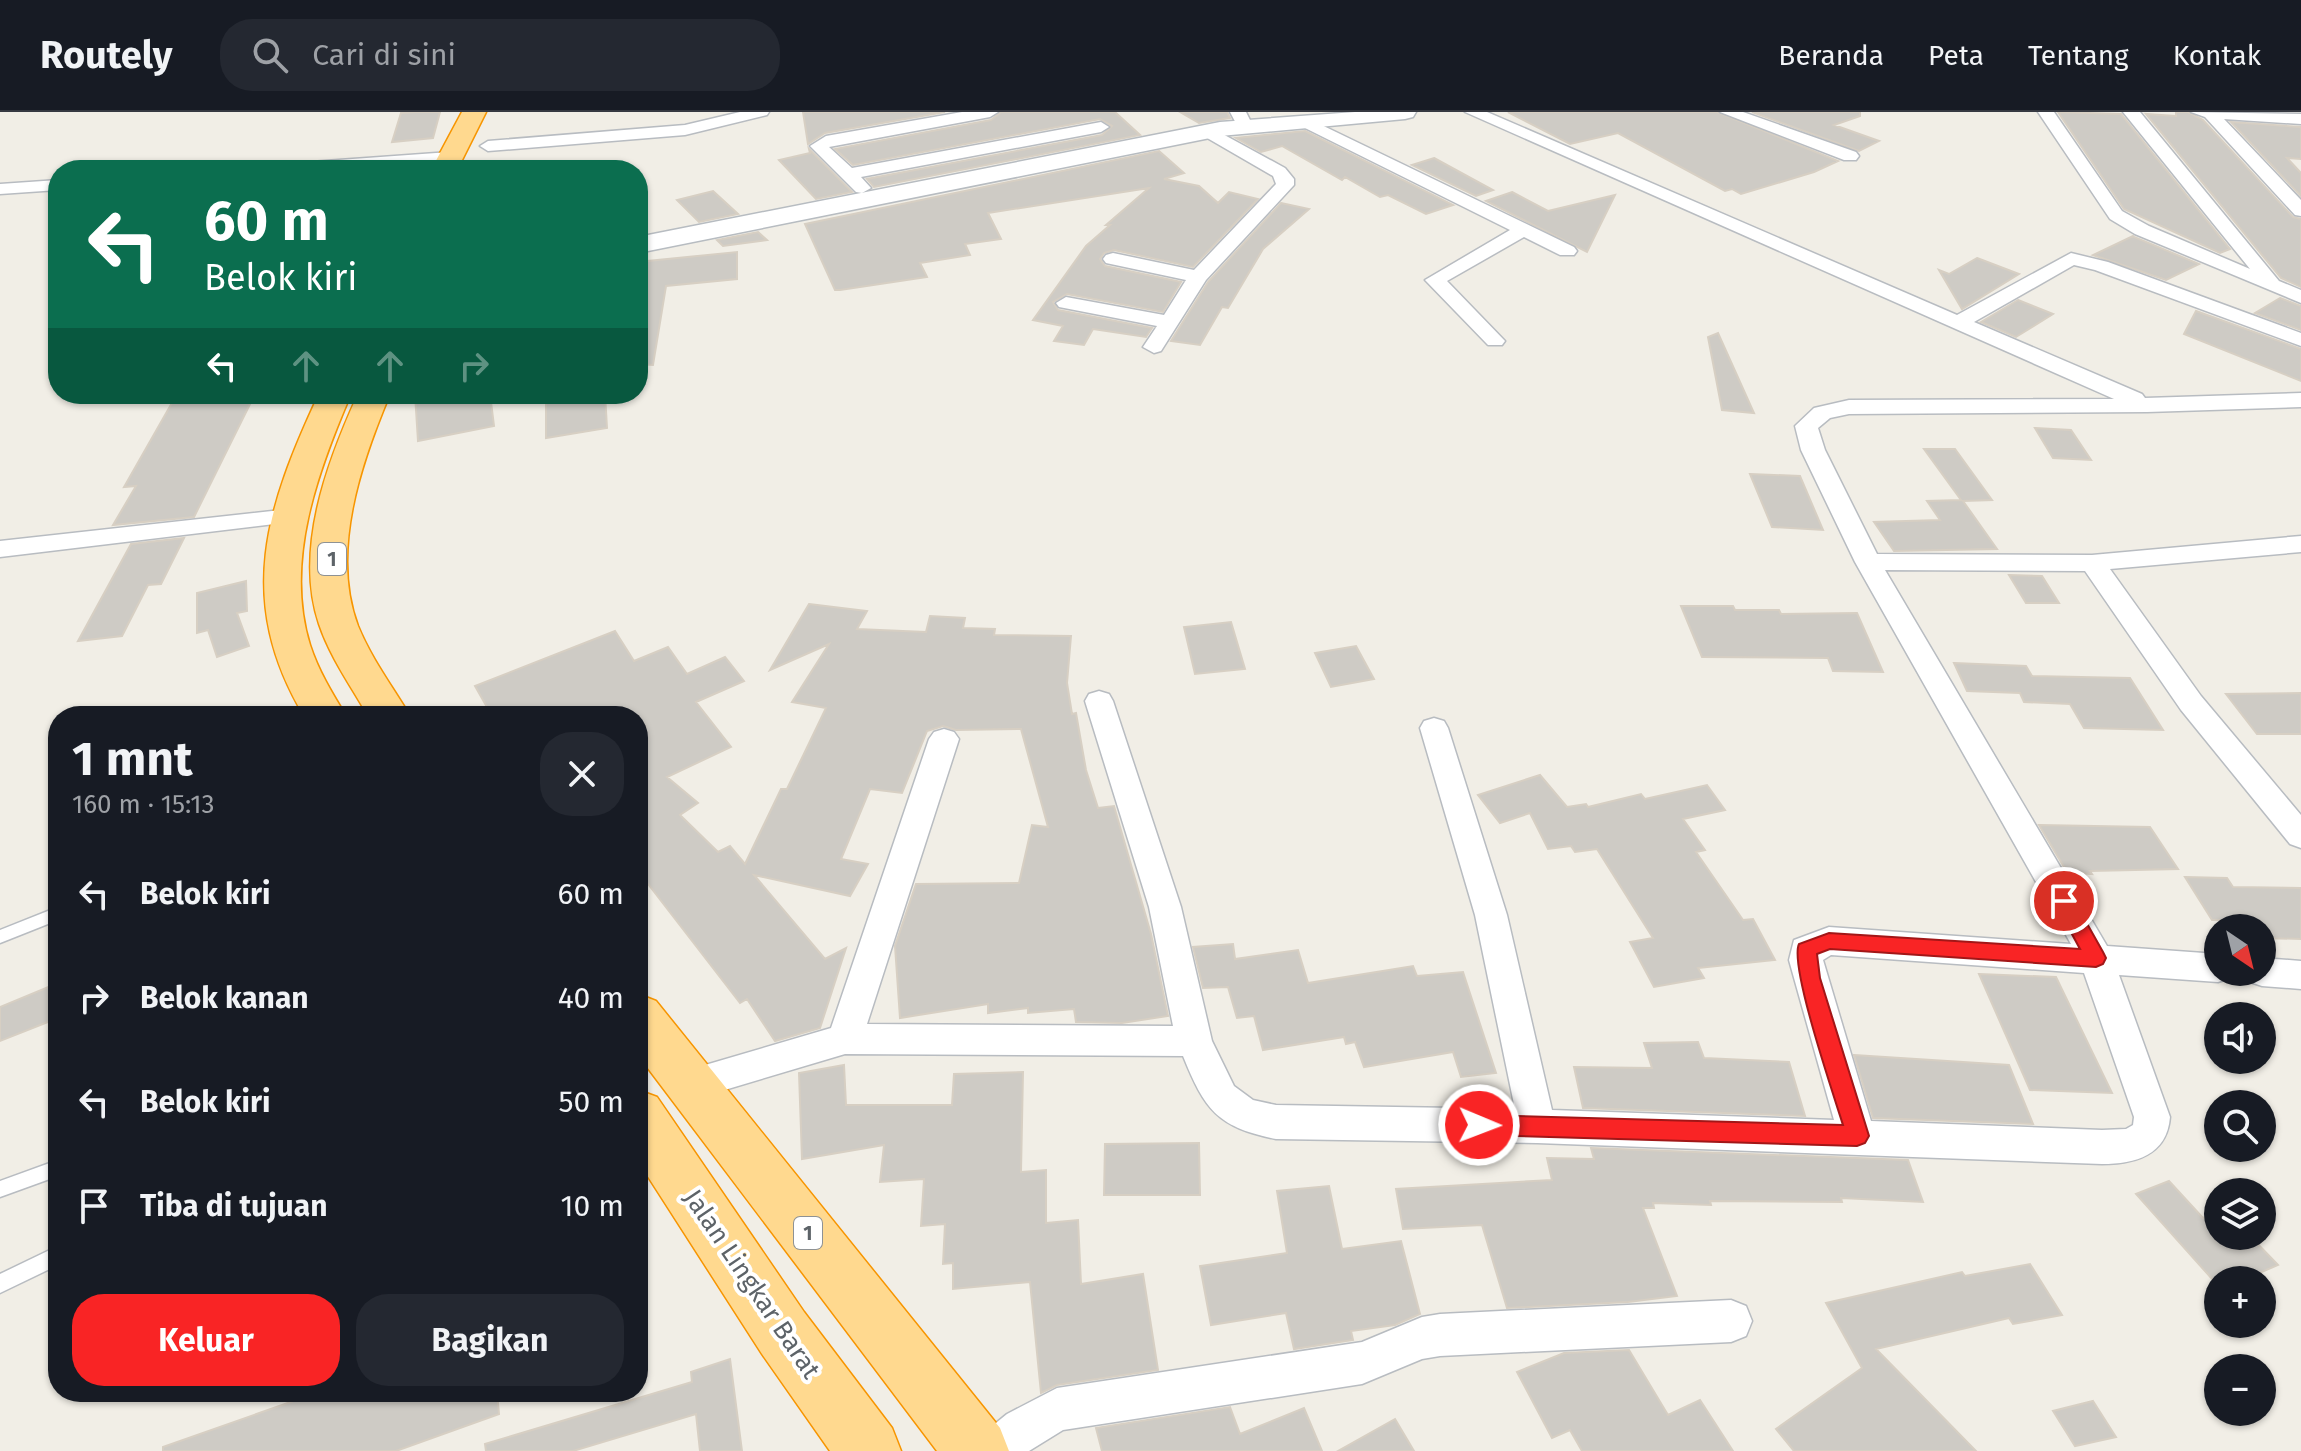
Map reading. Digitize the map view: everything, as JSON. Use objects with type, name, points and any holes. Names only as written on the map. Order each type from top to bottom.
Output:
[{"type":"highway","points":[[449,160],[474,112]]},
{"type":"highway","points":[[482,160],[493,135]]},
{"type":"highway","name":"1","points":[[318,706],[295,656],[285,620],[285,565],[290,516],[317,433],[330,404]]},
{"type":"highway","name":"1","points":[[371,404],[336,511],[331,596],[354,656],[383,706]]},
{"type":"highway","name":"1","points":[[648,1029],[977,1451]]},
{"type":"highway","name":"Jalan Lingkar Barat","points":[[648,1129],[783,1333],[869,1451]]},
{"type":"street","points":[[493,135],[685,130],[761,112]]},
{"type":"street","points":[[870,198],[850,174],[818,146],[904,119],[990,112]]},
{"type":"street","points":[[1085,112],[1124,147]]},
{"type":"street","points":[[648,243],[1208,131],[1242,119],[1307,123],[1405,112]]},
{"type":"street","points":[[1473,112],[2147,405]]},
{"type":"street","points":[[1728,112],[1850,156]]},
{"type":"street","points":[[2046,112],[2116,215],[2142,230],[2301,297]]},
{"type":"street","points":[[2131,112],[2277,288]]},
{"type":"street","points":[[2194,112],[2299,121]]},
{"type":"street","points":[[2210,113],[2301,211]]},
{"type":"street","points":[[1307,123],[1567,251]]},
{"type":"street","points":[[850,174],[1101,127]]},
{"type":"street","points":[[1154,347],[1198,277],[1279,193],[1285,181],[1279,172],[1208,131]]},
{"type":"street","points":[[0,189],[48,186]]},
{"type":"street","points":[[1495,341],[1435,280],[1522,231]]},
{"type":"street","points":[[1113,259],[1198,277]]},
{"type":"street","points":[[1957,323],[2071,259],[2101,266],[2301,340]]},
{"type":"street","points":[[1066,303],[1170,322]]},
{"type":"street","points":[[1099,701],[1165,907],[1194,1041],[1217,1093],[1237,1113],[1251,1119],[1857,1136],[2125,1147],[2140,1141],[2151,1129],[2152,1117],[2096,958],[1868,562],[1813,450],[1806,426],[1822,413],[1849,407],[2147,405],[2301,400]]},
{"type":"street","points":[[0,549],[290,516]]},
{"type":"street","points":[[1868,562],[2092,563],[2301,544]]},
{"type":"street","points":[[2092,563],[2191,703],[2301,836]]},
{"type":"street","points":[[1434,728],[1491,915],[1537,1126]]},
{"type":"street","points":[[845,1039],[944,739]]},
{"type":"street","points":[[1857,1136],[1810,978],[1806,950],[1829,941],[2204,967]]},
{"type":"street","points":[[2276,973],[2301,975]]},
{"type":"street","points":[[691,1084],[845,1039],[1194,1041]]},
{"type":"street","points":[[995,1451],[1022,1429],[1057,1409],[1362,1363],[1422,1338],[1731,1321]]},
{"type":"lane","points":[[0,937],[48,917]]},
{"type":"lane","points":[[0,1189],[48,1172]]},
{"type":"lane","points":[[0,1284],[48,1260]]},
{"type":"building","points":[[440,112],[433,138],[392,142],[401,113]]},
{"type":"building","points":[[803,112],[945,112],[825,133],[808,144]]},
{"type":"building","points":[[1001,112],[1115,112],[1140,135],[874,187],[867,179],[1102,135],[1112,126],[1100,119],[853,165],[835,149],[991,120]]},
{"type":"building","points":[[1180,112],[1227,112],[1230,118],[1199,123]]},
{"type":"building","points":[[1508,112],[1717,112],[1838,161],[1814,172],[1741,194],[1732,189],[1725,191],[1618,133],[1570,144]]},
{"type":"building","points":[[1752,112],[1860,112],[1860,116],[1834,125],[1879,141],[1859,151]]},
{"type":"building","points":[[2058,112],[2121,114],[2230,249],[2220,253],[2124,209]]},
{"type":"building","points":[[2176,112],[2188,112],[2203,120],[2293,217],[2301,219],[2301,287],[2281,278],[2146,114],[2176,116]]},
{"type":"building","points":[[2231,122],[2301,127],[2301,159],[2287,158],[2301,173],[2301,196]]},
{"type":"building","points":[[1305,131],[1453,205],[1426,214],[1388,195],[1380,197],[1345,177],[1342,180],[1282,146],[1261,152],[1236,138]]},
{"type":"building","points":[[809,149],[852,192],[816,199],[779,160],[810,153]]},
{"type":"building","points":[[1159,151],[1184,173],[1164,179],[1199,186],[1218,203],[1229,192],[1258,199],[1193,267],[1114,250],[1104,253],[1100,259],[1105,266],[1181,282],[1163,312],[1067,294],[1053,302],[1058,310],[1152,328],[1146,337],[1093,329],[1084,345],[1054,341],[1063,326],[1033,320],[1086,246],[1149,188],[988,213],[1001,239],[965,244],[970,255],[920,263],[927,277],[840,290],[835,290],[805,224]]},
{"type":"building","points":[[1434,158],[1493,190],[1476,196],[1412,165]]},
{"type":"building","points":[[713,191],[738,214],[699,222],[677,200]]},
{"type":"building","points":[[1512,192],[1548,211],[1615,195],[1587,252],[1486,201]]},
{"type":"building","points":[[1281,203],[1309,209],[1263,249],[1228,308],[1222,307],[1200,345],[1171,341],[1208,282]]},
{"type":"building","points":[[758,232],[767,240],[723,246],[717,240]]},
{"type":"building","points":[[2133,236],[2199,264],[2166,280],[2093,255]]},
{"type":"building","points":[[737,252],[737,279],[666,286],[653,365],[648,365],[648,261]]},
{"type":"building","points":[[1977,258],[2019,274],[1962,309],[1939,270],[1949,274]]},
{"type":"building","points":[[2280,298],[2301,306],[2301,330],[2255,313]]},
{"type":"building","points":[[2018,300],[2053,314],[2016,337],[1981,322]]},
{"type":"building","points":[[2196,311],[2301,349],[2301,381],[2184,334]]},
{"type":"building","points":[[1718,333],[1754,413],[1722,410],[1708,337]]},
{"type":"building","points":[[171,404],[250,404],[194,517],[113,525],[136,486],[124,487]]},
{"type":"building","points":[[416,404],[491,404],[494,426],[418,441]]},
{"type":"building","points":[[546,404],[606,404],[607,428],[546,438]]},
{"type":"building","points":[[2035,428],[2071,430],[2091,460],[2053,458]]},
{"type":"building","points":[[1924,449],[1955,449],[1992,500],[1963,501],[1997,549],[1894,551],[1874,522],[1940,520],[1927,501],[1961,500]]},
{"type":"building","points":[[1750,474],[1800,476],[1823,530],[1772,527]]},
{"type":"building","points":[[184,538],[161,584],[148,585],[122,636],[78,641],[131,544]]},
{"type":"building","points":[[2009,575],[2042,576],[2059,603],[2026,603]]},
{"type":"building","points":[[246,581],[247,611],[237,613],[249,646],[217,657],[208,630],[197,633],[197,593]]},
{"type":"building","points":[[809,604],[867,611],[857,629],[926,632],[930,616],[965,618],[963,628],[995,629],[994,635],[1071,636],[1067,683],[1086,770],[1098,808],[1114,806],[1151,934],[1168,1016],[1122,1023],[1076,1022],[1074,1009],[1028,1013],[1028,1008],[988,1013],[988,1004],[900,1018],[895,946],[916,884],[1019,883],[1032,825],[1048,827],[1021,729],[956,730],[943,726],[927,731],[902,793],[870,789],[841,859],[868,864],[850,896],[754,875],[825,959],[846,948],[820,1028],[775,1041],[747,999],[740,1003],[648,884],[648,706],[486,706],[475,686],[615,631],[634,661],[668,647],[687,674],[725,657],[744,681],[696,702],[731,747],[667,777],[698,803],[680,815],[718,852],[730,846],[745,864],[781,789],[787,789],[826,708],[792,702],[829,644],[770,670]]},
{"type":"building","points":[[1681,606],[1733,606],[1735,610],[1779,610],[1781,614],[1857,613],[1883,672],[1833,671],[1828,658],[1702,657]]},
{"type":"building","points":[[1231,622],[1245,669],[1195,674],[1184,627]]},
{"type":"building","points":[[1356,646],[1374,679],[1331,687],[1315,653]]},
{"type":"building","points":[[1954,663],[2026,666],[2032,676],[2130,678],[2163,730],[2084,728],[2070,704],[2024,702],[2020,693],[1967,691]]},
{"type":"building","points":[[2301,693],[2301,734],[2257,734],[2226,694]]},
{"type":"building","points":[[1540,775],[1567,807],[1586,804],[1588,807],[1641,794],[1645,799],[1707,785],[1725,810],[1683,819],[1705,850],[1696,852],[1743,920],[1753,919],[1775,960],[1698,968],[1704,978],[1654,987],[1630,942],[1653,938],[1597,849],[1575,852],[1571,846],[1548,849],[1530,813],[1500,823],[1478,795]]},
{"type":"building","points":[[2039,825],[2150,827],[2178,869],[2090,871],[2092,874],[2067,872]]},
{"type":"building","points":[[2185,877],[2227,878],[2233,887],[2301,888],[2301,939],[2276,938],[2276,914],[2208,914]]},
{"type":"building","points":[[1233,944],[1235,959],[1298,950],[1308,983],[1413,966],[1417,976],[1463,972],[1496,1073],[1461,1077],[1453,1052],[1364,1067],[1355,1042],[1346,1044],[1344,1037],[1263,1050],[1254,1016],[1237,1018],[1228,987],[1203,988],[1193,947]]},
{"type":"building","points":[[1979,974],[2056,977],[2112,1093],[2030,1090]]},
{"type":"building","points":[[48,987],[48,1022],[0,1041],[0,1007]]},
{"type":"building","points":[[1698,1042],[1704,1058],[1789,1062],[1805,1116],[1583,1108],[1574,1067],[1652,1068],[1644,1043]]},
{"type":"building","points":[[1854,1055],[2009,1065],[2033,1124],[1873,1118]]},
{"type":"building","points":[[844,1065],[846,1105],[952,1105],[954,1074],[1023,1072],[1021,1172],[1046,1170],[1046,1223],[1078,1220],[1081,1284],[1143,1274],[1158,1370],[1057,1385],[1041,1393],[1030,1282],[953,1289],[953,1263],[943,1264],[945,1224],[921,1226],[924,1179],[880,1182],[884,1145],[802,1159],[799,1073]]},
{"type":"building","points":[[1199,1143],[1200,1195],[1104,1195],[1105,1144]]},
{"type":"building","points":[[1591,1148],[1908,1160],[1923,1202],[1841,1198],[1842,1202],[1653,1203],[1654,1208],[1643,1208],[1677,1296],[1628,1302],[1507,1308],[1482,1225],[1403,1229],[1396,1189],[1552,1180],[1547,1158],[1594,1159]]},
{"type":"building","points":[[2169,1181],[2204,1218],[2204,1250],[2264,1250],[2278,1265],[2204,1266],[2204,1270],[2136,1194]]},
{"type":"building","points":[[1329,1186],[1342,1249],[1401,1241],[1420,1314],[1395,1325],[1351,1331],[1353,1340],[1294,1349],[1286,1313],[1211,1325],[1200,1266],[1287,1253],[1277,1191]]},
{"type":"building","points":[[2030,1264],[2062,1315],[2013,1324],[2009,1318],[1876,1349],[1976,1451],[1794,1451],[1776,1429],[1862,1368],[1826,1303],[1962,1272],[1965,1276]]},
{"type":"building","points":[[1629,1350],[1668,1415],[1700,1400],[1733,1451],[1582,1451],[1570,1430],[1552,1438],[1517,1372],[1564,1353]]},
{"type":"building","points":[[730,1359],[742,1451],[700,1451],[696,1414],[573,1451],[486,1451],[485,1444],[625,1402],[648,1402],[648,1395],[692,1382],[691,1372]]},
{"type":"building","points":[[2093,1401],[2116,1437],[2075,1446],[2053,1411]]},
{"type":"building","points":[[291,1402],[498,1402],[499,1414],[396,1451],[163,1451],[163,1447]]},
{"type":"building","points":[[1230,1407],[1240,1434],[1304,1408],[1322,1451],[1102,1451],[1096,1428]]},
{"type":"building","points":[[1395,1419],[1414,1451],[1338,1451]]},
{"type":"route","points":[[1479,1125],[1857,1136],[1810,978],[1806,950],[1829,941],[2096,958],[2064,901]]}]
